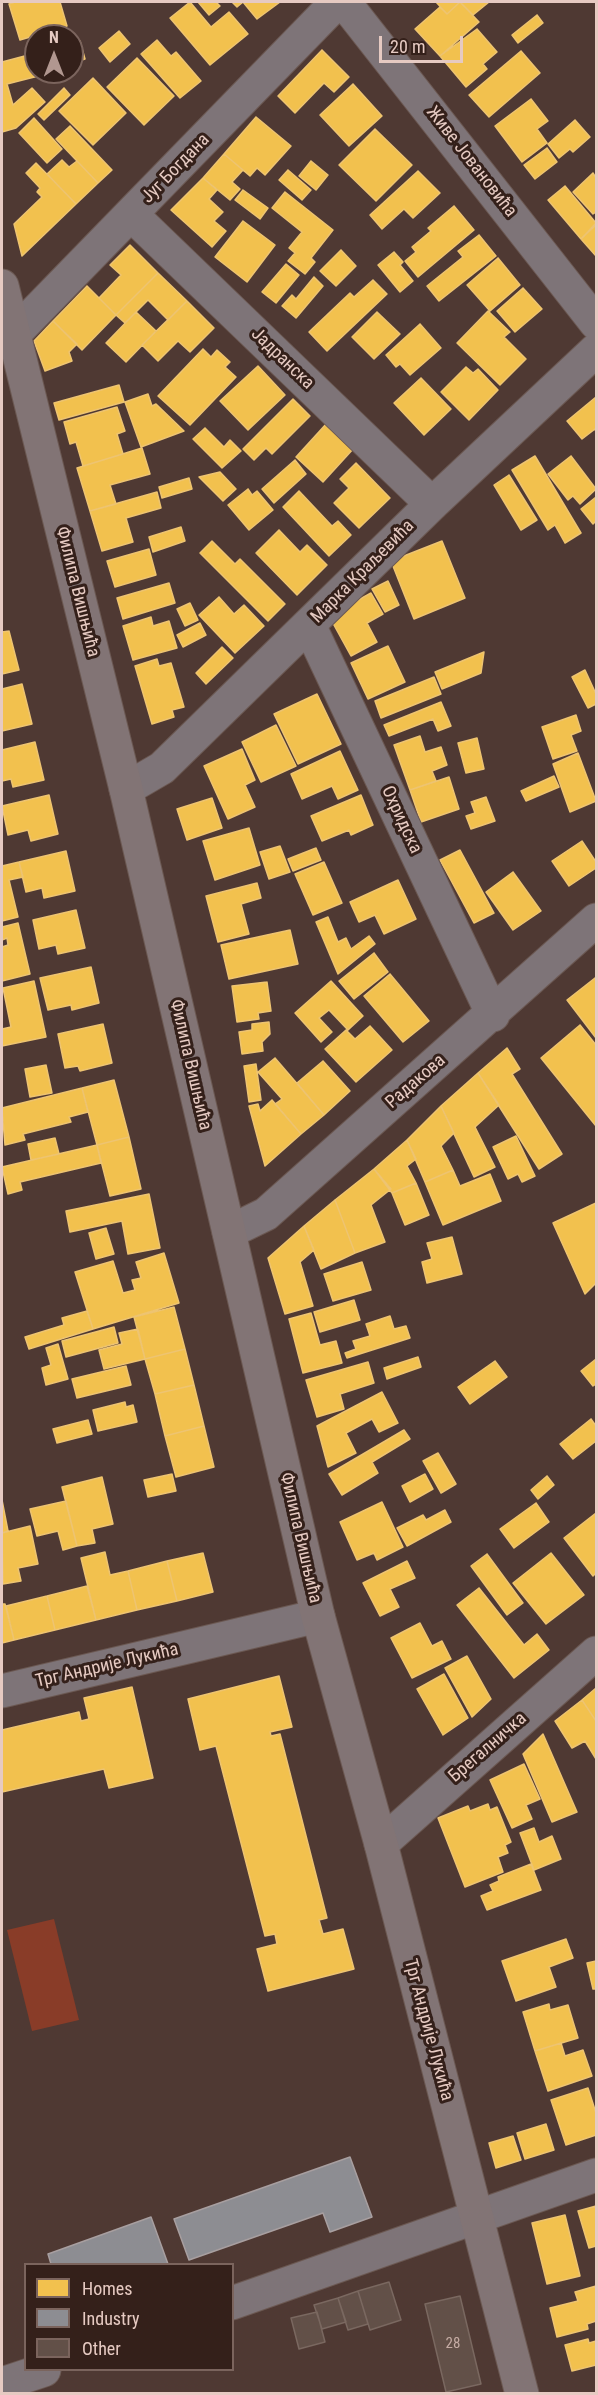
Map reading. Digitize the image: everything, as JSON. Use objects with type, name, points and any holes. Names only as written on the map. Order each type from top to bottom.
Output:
[{"type":"main road","name":"Филипа Вишњића","points":[[2,286],[126,789],[318,1616],[381,1844]]},
{"type":"main road","name":"Трг Андрије Лукића","points":[[381,1844],[522,2394]]},
{"type":"street","name":"Југ Богдана","points":[[13,335],[337,2]]},
{"type":"street","name":"Живе Јовановића","points":[[344,2],[597,323]]},
{"type":"street","name":"Јадранска","points":[[132,215],[432,504]]},
{"type":"street","name":"Марка Краљевића","points":[[126,789],[162,768],[432,504],[597,350]]},
{"type":"street","name":"Охридска","points":[[309,625],[493,1015]]},
{"type":"street","name":"Радакова","points":[[229,1232],[266,1214],[493,1015],[597,920]]},
{"type":"street","name":"Трг Андрије Лукића","points":[[2,1691],[318,1616]]},
{"type":"street","name":"Брегалничка","points":[[381,1844],[597,1653]]},
{"type":"street","points":[[234,2302],[597,2175]]},
{"type":"street","points":[[2,2385],[41,2371]]},
{"type":"shaded area","points":[[54,1919],[79,2020],[32,2031],[7,1930]]},
{"type":"building: Homes","points":[[60,2],[66,24],[24,24],[24,39],[20,40],[9,4]]},
{"type":"building: Homes","points":[[190,2],[211,27],[229,12],[248,34],[210,65],[170,18]]},
{"type":"building: Homes","points":[[198,2],[216,2],[220,6],[209,15]]},
{"type":"building: Homes","points":[[232,2],[243,2],[237,7]]},
{"type":"building: Homes","points":[[243,2],[280,2],[257,19]]},
{"type":"building: Homes","points":[[436,2],[460,2],[447,14]]},
{"type":"building: Homes","points":[[460,2],[479,22],[440,56],[415,29],[440,7],[447,14]]},
{"type":"building: Homes","points":[[460,2],[489,2],[473,15]]},
{"type":"building: Homes","points":[[537,15],[543,23],[518,43],[512,35]]},
{"type":"building: Homes","points":[[477,29],[497,52],[483,64],[487,69],[466,87],[440,56]]},
{"type":"building: Homes","points":[[119,31],[130,44],[110,62],[99,48]]},
{"type":"building: Homes","points":[[157,40],[171,56],[176,52],[201,81],[180,98],[141,54]]},
{"type":"building: Homes","points":[[322,50],[349,77],[334,92],[324,83],[295,113],[278,96]]},
{"type":"building: Homes","points":[[521,51],[540,73],[489,117],[469,95]]},
{"type":"building: Homes","points":[[24,56],[24,80],[7,84],[13,105],[32,88],[45,102],[16,128],[2,132],[2,62]]},
{"type":"building: Homes","points":[[137,58],[174,96],[144,125],[107,87]]},
{"type":"building: Homes","points":[[93,78],[126,113],[93,145],[59,111]]},
{"type":"building: Homes","points":[[353,84],[382,116],[349,146],[320,115]]},
{"type":"building: Homes","points":[[64,88],[70,95],[44,120],[38,114]]},
{"type":"building: Homes","points":[[531,99],[548,121],[537,129],[547,143],[522,162],[495,126]]},
{"type":"building: Homes","points":[[256,117],[291,146],[265,175],[257,168],[250,176],[224,154]]},
{"type":"building: Homes","points":[[34,118],[62,149],[47,163],[19,133]]},
{"type":"building: Homes","points":[[575,120],[590,137],[573,152],[570,149],[559,158],[548,144]]},
{"type":"building: Homes","points":[[70,126],[112,170],[98,183],[56,139]]},
{"type":"building: Homes","points":[[375,129],[412,165],[376,201],[339,165]]},
{"type":"building: Homes","points":[[547,148],[557,162],[535,179],[524,165]]},
{"type":"building: Homes","points":[[224,154],[243,170],[232,182],[240,189],[230,200],[203,178]]},
{"type":"building: Homes","points":[[62,160],[69,167],[77,161],[98,183],[76,204],[47,174]]},
{"type":"building: Homes","points":[[311,161],[328,175],[316,190],[299,176]]},
{"type":"building: Homes","points":[[36,163],[76,204],[22,256],[14,224],[42,197],[37,192],[40,188],[26,173]]},
{"type":"building: Homes","points":[[288,170],[311,190],[302,200],[279,180]]},
{"type":"building: Homes","points":[[418,171],[440,193],[413,218],[404,209],[382,229],[370,215]]},
{"type":"building: Homes","points":[[593,173],[596,178],[596,212],[593,214],[573,192]]},
{"type":"building: Homes","points":[[203,178],[217,190],[209,199],[223,212],[214,221],[226,231],[212,247],[171,210]]},
{"type":"building: Homes","points":[[565,186],[596,223],[581,239],[548,200]]},
{"type":"building: Homes","points":[[243,190],[268,208],[260,219],[235,200]]},
{"type":"building: Homes","points":[[285,192],[333,230],[311,258],[315,262],[305,274],[288,261],[295,253],[289,248],[302,232],[272,208]]},
{"type":"building: Homes","points":[[454,206],[474,230],[418,277],[405,261],[416,252],[412,247],[431,231],[428,228]]},
{"type":"building: Homes","points":[[243,221],[275,245],[247,282],[215,257]]},
{"type":"building: Homes","points":[[596,225],[596,256],[581,239]]},
{"type":"building: Homes","points":[[479,235],[496,256],[439,301],[427,286],[463,257],[458,251]]},
{"type":"building: Homes","points":[[130,245],[158,273],[116,315],[99,298],[121,275],[110,265]]},
{"type":"building: Homes","points":[[341,250],[356,266],[336,286],[320,271]]},
{"type":"building: Homes","points":[[394,252],[403,262],[400,265],[413,281],[400,292],[378,265]]},
{"type":"building: Homes","points":[[498,258],[520,285],[490,311],[467,285]]},
{"type":"building: Homes","points":[[286,264],[299,275],[276,303],[262,292]]},
{"type":"building: Homes","points":[[158,273],[187,301],[168,320],[148,300],[125,323],[116,315]]},
{"type":"building: Homes","points":[[314,277],[323,286],[296,318],[282,306],[292,295],[296,299]]},
{"type":"building: Homes","points":[[373,280],[387,294],[327,351],[309,332],[350,293],[354,297]]},
{"type":"building: Homes","points":[[87,286],[116,315],[82,350],[53,321]]},
{"type":"building: Homes","points":[[523,288],[542,309],[515,332],[497,311]]},
{"type":"building: Homes","points":[[187,301],[214,328],[190,352],[178,341],[158,361],[142,345]]},
{"type":"building: Homes","points":[[488,311],[510,332],[504,337],[526,359],[500,385],[457,343]]},
{"type":"building: Homes","points":[[136,312],[156,331],[126,362],[106,343]]},
{"type":"building: Homes","points":[[377,312],[400,334],[374,359],[352,337]]},
{"type":"building: Homes","points":[[53,321],[77,344],[69,352],[72,361],[45,371],[34,341]]},
{"type":"building: Homes","points":[[420,324],[441,348],[410,375],[400,364],[396,367],[386,355]]},
{"type":"building: Homes","points":[[203,349],[211,357],[217,350],[230,362],[225,367],[236,377],[190,425],[158,396]]},
{"type":"building: Homes","points":[[258,366],[285,395],[248,430],[220,401]]},
{"type":"building: Homes","points":[[466,367],[473,373],[478,369],[498,390],[469,420],[441,392]]},
{"type":"building: Homes","points":[[421,378],[451,409],[424,435],[394,403]]},
{"type":"building: Homes","points":[[119,385],[124,402],[59,420],[54,403]]},
{"type":"building: Homes","points":[[148,394],[152,406],[156,404],[184,431],[141,447],[125,402]]},
{"type":"building: Homes","points":[[596,397],[596,432],[595,429],[582,439],[567,421]]},
{"type":"building: Homes","points":[[293,399],[310,416],[272,454],[266,448],[254,460],[243,449]]},
{"type":"building: Homes","points":[[117,407],[125,431],[117,434],[123,454],[83,466],[76,442],[70,444],[64,422]]},
{"type":"building: Homes","points":[[327,423],[354,448],[323,482],[296,457]]},
{"type":"building: Homes","points":[[205,428],[224,447],[230,440],[241,451],[222,468],[193,439]]},
{"type":"building: Homes","points":[[142,448],[150,474],[110,485],[116,504],[90,511],[77,468]]},
{"type":"building: Homes","points":[[535,456],[581,533],[565,543],[555,525],[548,530],[512,470]]},
{"type":"building: Homes","points":[[571,456],[596,489],[580,504],[573,496],[568,500],[548,474]]},
{"type":"building: Homes","points":[[295,460],[306,474],[274,503],[262,489]]},
{"type":"building: Homes","points":[[356,463],[390,498],[359,528],[334,503],[349,488],[340,479]]},
{"type":"building: Homes","points":[[220,472],[236,489],[223,501],[199,477]]},
{"type":"building: Homes","points":[[509,475],[537,520],[521,530],[494,485]]},
{"type":"building: Homes","points":[[189,478],[192,489],[162,498],[159,487]]},
{"type":"building: Homes","points":[[248,489],[252,495],[257,491],[273,510],[249,530],[228,505]]},
{"type":"building: Homes","points":[[299,491],[332,526],[338,521],[351,535],[329,556],[283,507]]},
{"type":"building: Homes","points":[[157,492],[161,508],[126,518],[133,542],[102,551],[90,511]]},
{"type":"building: Homes","points":[[596,497],[596,521],[593,524],[581,509]]},
{"type":"building: Homes","points":[[181,527],[185,541],[153,552],[149,537]]},
{"type":"building: Homes","points":[[279,530],[300,552],[307,545],[327,565],[297,595],[256,553]]},
{"type":"building: Homes","points":[[212,541],[235,564],[240,559],[285,604],[268,621],[200,553]]},
{"type":"building: Homes","points":[[442,541],[465,598],[414,619],[391,561]]},
{"type":"building: Homes","points":[[149,549],[156,575],[115,587],[107,561]]},
{"type":"building: Homes","points":[[388,581],[399,605],[385,612],[372,589]]},
{"type":"building: Homes","points":[[169,583],[175,603],[123,619],[117,598]]},
{"type":"building: Homes","points":[[371,593],[383,614],[367,623],[377,642],[351,656],[329,616]]},
{"type":"building: Homes","points":[[219,597],[234,614],[244,605],[264,626],[235,653],[199,615]]},
{"type":"building: Homes","points":[[190,603],[198,620],[185,626],[177,609]]},
{"type":"building: Homes","points":[[151,617],[153,626],[169,621],[177,648],[133,660],[123,626]]},
{"type":"building: Homes","points":[[200,623],[206,635],[183,647],[177,635]]},
{"type":"building: Homes","points":[[9,631],[19,670],[2,674],[2,632]]},
{"type":"building: Homes","points":[[388,646],[405,682],[368,699],[351,663]]},
{"type":"building: Homes","points":[[222,647],[233,658],[206,684],[196,673]]},
{"type":"building: Homes","points":[[484,652],[481,673],[442,689],[435,672]]},
{"type":"building: Homes","points":[[157,659],[159,666],[171,663],[184,707],[172,710],[174,717],[152,724],[135,666]]},
{"type":"building: Homes","points":[[585,670],[596,694],[596,704],[588,708],[572,677]]},
{"type":"building: Homes","points":[[434,677],[441,694],[381,718],[375,701]]},
{"type":"building: Homes","points":[[22,684],[32,724],[2,731],[2,689]]},
{"type":"building: Homes","points":[[317,694],[341,744],[298,764],[274,714]]},
{"type":"building: Homes","points":[[441,702],[451,726],[438,731],[433,719],[389,736],[384,725]]},
{"type":"building: Homes","points":[[576,715],[581,731],[571,735],[577,751],[553,759],[542,727]]},
{"type":"building: Homes","points":[[276,725],[296,766],[261,782],[242,742]]},
{"type":"building: Homes","points":[[420,736],[425,752],[441,747],[447,765],[432,771],[436,781],[410,790],[394,745]]},
{"type":"building: Homes","points":[[477,738],[484,769],[466,773],[458,743]]},
{"type":"building: Homes","points":[[35,742],[44,780],[13,787],[11,779],[2,781],[2,750]]},
{"type":"building: Homes","points":[[242,749],[255,780],[245,785],[255,807],[228,819],[204,766]]},
{"type":"building: Homes","points":[[340,751],[358,790],[338,799],[332,786],[302,799],[291,774]]},
{"type":"building: Homes","points":[[578,753],[596,801],[570,812],[553,764]]},
{"type":"building: Homes","points":[[554,776],[559,787],[526,801],[521,791]]},
{"type":"building: Homes","points":[[449,777],[459,809],[421,822],[410,790]]},
{"type":"building: Homes","points":[[49,795],[58,834],[31,841],[28,830],[8,835],[2,806]]},
{"type":"building: Homes","points":[[361,795],[373,825],[351,835],[349,830],[322,841],[311,816]]},
{"type":"building: Homes","points":[[486,797],[495,821],[471,829],[466,816],[475,813],[471,802]]},
{"type":"building: Homes","points":[[212,798],[222,828],[187,840],[177,809]]},
{"type":"building: Homes","points":[[249,828],[260,865],[215,880],[203,841]]},
{"type":"building: Homes","points":[[582,841],[596,862],[596,868],[569,886],[552,861]]},
{"type":"building: Homes","points":[[280,846],[290,872],[269,879],[260,852]]},
{"type":"building: Homes","points":[[316,848],[321,860],[293,871],[288,859]]},
{"type":"building: Homes","points":[[460,850],[494,913],[474,923],[440,860]]},
{"type":"building: Homes","points":[[66,851],[75,891],[44,898],[42,888],[26,892],[19,862]]},
{"type":"building: Homes","points":[[19,862],[23,877],[9,880],[18,917],[2,921],[2,866]]},
{"type":"building: Homes","points":[[324,862],[342,903],[313,915],[295,874]]},
{"type":"building: Homes","points":[[513,872],[541,911],[513,930],[486,892]]},
{"type":"building: Homes","points":[[398,880],[416,919],[384,934],[375,915],[359,922],[350,902]]},
{"type":"building: Homes","points":[[257,883],[261,898],[241,904],[249,934],[218,942],[206,896]]},
{"type":"building: Homes","points":[[76,910],[85,948],[58,954],[56,945],[39,949],[33,920]]},
{"type":"building: Homes","points":[[328,917],[338,942],[346,938],[351,949],[369,936],[375,944],[338,974],[316,922]]},
{"type":"building: Homes","points":[[18,923],[30,974],[2,981],[2,947],[8,945],[7,938],[2,940],[2,927]]},
{"type":"building: Homes","points":[[290,930],[298,964],[229,979],[221,945]]},
{"type":"building: Homes","points":[[374,953],[388,972],[354,999],[339,981]]},
{"type":"building: Homes","points":[[91,967],[99,1003],[72,1010],[71,1005],[48,1010],[40,978]]},
{"type":"building: Homes","points":[[390,974],[429,1021],[403,1042],[364,996]]},
{"type":"building: Homes","points":[[595,978],[596,980],[596,1038],[567,1000]]},
{"type":"building: Homes","points":[[34,981],[46,1037],[2,1046],[2,1029],[11,1027],[3,988]]},
{"type":"building: Homes","points":[[331,981],[363,1016],[348,1030],[329,1010],[319,1018],[332,1032],[321,1042],[295,1013]]},
{"type":"building: Homes","points":[[267,982],[271,1011],[258,1013],[259,1019],[237,1022],[232,986]]},
{"type":"building: Homes","points":[[269,1022],[270,1034],[262,1042],[263,1051],[242,1054],[239,1032],[252,1030],[252,1024]]},
{"type":"building: Homes","points":[[103,1024],[112,1063],[80,1071],[78,1066],[65,1068],[58,1034]]},
{"type":"building: Homes","points":[[580,1025],[596,1045],[596,1126],[541,1058]]},
{"type":"building: Homes","points":[[370,1026],[392,1050],[356,1082],[325,1049],[346,1030],[355,1039]]},
{"type":"building: Homes","points":[[507,1048],[520,1069],[512,1074],[562,1154],[539,1169],[478,1073]]},
{"type":"building: Homes","points":[[275,1058],[324,1115],[301,1134],[275,1104],[282,1099],[258,1072]]},
{"type":"building: Homes","points":[[323,1061],[350,1091],[324,1115],[297,1083]]},
{"type":"building: Homes","points":[[256,1064],[261,1100],[249,1102],[244,1066]]},
{"type":"building: Homes","points":[[46,1065],[52,1093],[30,1097],[25,1069]]},
{"type":"building: Homes","points":[[478,1073],[499,1105],[475,1127],[495,1167],[474,1177],[441,1106]]},
{"type":"building: Homes","points":[[114,1080],[129,1137],[97,1145],[82,1088]]},
{"type":"building: Homes","points":[[82,1088],[88,1112],[69,1117],[71,1122],[23,1134],[25,1140],[5,1145],[2,1108]]},
{"type":"building: Homes","points":[[272,1100],[301,1134],[265,1166],[249,1106],[258,1104],[260,1111]]},
{"type":"building: Homes","points":[[441,1106],[454,1133],[441,1146],[453,1170],[425,1182],[407,1140]]},
{"type":"building: Homes","points":[[516,1136],[535,1176],[522,1182],[518,1174],[508,1179],[493,1147]]},
{"type":"building: Homes","points":[[129,1137],[141,1189],[110,1196],[97,1145]]},
{"type":"building: Homes","points":[[55,1138],[59,1154],[31,1160],[28,1144]]},
{"type":"building: Homes","points":[[407,1140],[416,1159],[407,1166],[416,1183],[392,1193],[374,1169]]},
{"type":"building: Homes","points":[[97,1145],[101,1163],[20,1182],[22,1190],[8,1194],[2,1167]]},
{"type":"building: Homes","points":[[374,1169],[391,1189],[371,1205],[385,1242],[355,1253],[335,1200]]},
{"type":"building: Homes","points":[[453,1170],[460,1186],[490,1174],[501,1201],[443,1225],[425,1182]]},
{"type":"building: Homes","points":[[416,1183],[429,1215],[405,1225],[392,1193]]},
{"type":"building: Homes","points":[[149,1194],[160,1248],[128,1254],[122,1221],[70,1232],[66,1211]]},
{"type":"building: Homes","points":[[335,1200],[355,1253],[321,1269],[304,1226]]},
{"type":"building: Homes","points":[[596,1203],[596,1283],[585,1294],[553,1223]]},
{"type":"building: Homes","points":[[304,1226],[314,1250],[300,1262],[313,1306],[285,1314],[268,1258]]},
{"type":"building: Homes","points":[[106,1228],[114,1254],[96,1259],[89,1233]]},
{"type":"building: Homes","points":[[452,1237],[462,1274],[427,1283],[422,1262],[432,1259],[427,1243]]},
{"type":"building: Homes","points":[[164,1253],[179,1303],[93,1329],[75,1272],[113,1261],[123,1293],[135,1290],[132,1280],[141,1278],[136,1262]]},
{"type":"building: Homes","points":[[362,1262],[371,1290],[333,1301],[324,1274]]},
{"type":"building: Homes","points":[[354,1300],[360,1320],[320,1332],[314,1312]]},
{"type":"building: Homes","points":[[174,1307],[185,1349],[145,1359],[134,1317]]},
{"type":"building: Homes","points":[[87,1311],[93,1329],[29,1349],[25,1337],[64,1325],[62,1318]]},
{"type":"building: Homes","points":[[311,1313],[320,1345],[336,1341],[342,1363],[303,1373],[289,1319]]},
{"type":"building: Homes","points":[[390,1316],[394,1329],[406,1326],[410,1338],[347,1358],[345,1353],[356,1349],[353,1341],[370,1336],[366,1324]]},
{"type":"building: Homes","points":[[114,1327],[118,1343],[66,1357],[62,1341]]},
{"type":"building: Homes","points":[[138,1329],[145,1359],[104,1369],[99,1350],[122,1344],[119,1333]]},
{"type":"building: Homes","points":[[58,1344],[68,1379],[46,1385],[42,1368],[51,1365],[46,1348]]},
{"type":"building: Homes","points":[[185,1349],[194,1385],[155,1394],[145,1359]]},
{"type":"building: Homes","points":[[418,1357],[421,1367],[387,1379],[384,1368]]},
{"type":"building: Homes","points":[[596,1359],[596,1384],[593,1386],[581,1371]]},
{"type":"building: Homes","points":[[495,1361],[507,1377],[470,1404],[458,1387]]},
{"type":"building: Homes","points":[[368,1362],[374,1383],[340,1394],[344,1409],[317,1417],[306,1380]]},
{"type":"building: Homes","points":[[126,1366],[131,1385],[77,1398],[72,1379]]},
{"type":"building: Homes","points":[[194,1385],[204,1426],[165,1436],[155,1394]]},
{"type":"building: Homes","points":[[382,1392],[398,1423],[379,1432],[372,1419],[346,1433],[356,1453],[328,1467],[317,1426]]},
{"type":"building: Homes","points":[[125,1402],[126,1407],[133,1405],[137,1422],[98,1431],[93,1410]]},
{"type":"building: Homes","points":[[591,1419],[596,1426],[596,1441],[573,1459],[560,1444]]},
{"type":"building: Homes","points":[[88,1420],[92,1434],[57,1443],[53,1429]]},
{"type":"building: Homes","points":[[204,1426],[214,1467],[176,1477],[165,1436]]},
{"type":"building: Homes","points":[[404,1430],[410,1439],[372,1462],[378,1473],[342,1495],[329,1474]]},
{"type":"building: Homes","points":[[438,1453],[456,1484],[441,1493],[423,1461]]},
{"type":"building: Homes","points":[[172,1474],[176,1491],[148,1497],[144,1480]]},
{"type":"building: Homes","points":[[425,1474],[433,1489],[410,1502],[402,1486]]},
{"type":"building: Homes","points":[[547,1476],[554,1485],[538,1499],[531,1490]]},
{"type":"building: Homes","points":[[102,1477],[113,1524],[92,1529],[95,1543],[77,1546],[62,1487]]},
{"type":"building: Homes","points":[[2,1500],[8,1531],[2,1533]]},
{"type":"building: Homes","points":[[66,1501],[77,1546],[63,1550],[58,1531],[37,1536],[30,1509]]},
{"type":"building: Homes","points":[[382,1502],[403,1547],[377,1560],[374,1553],[357,1560],[340,1522]]},
{"type":"building: Homes","points":[[536,1503],[549,1522],[514,1548],[500,1529]]},
{"type":"building: Homes","points":[[445,1510],[451,1522],[407,1546],[397,1528],[423,1515],[426,1520]]},
{"type":"building: Homes","points":[[596,1513],[596,1573],[593,1576],[564,1538]]},
{"type":"building: Homes","points":[[30,1526],[38,1564],[18,1568],[21,1581],[3,1584],[2,1533]]},
{"type":"building: Homes","points":[[105,1552],[110,1575],[128,1571],[137,1610],[96,1620],[81,1558]]},
{"type":"building: Homes","points":[[203,1553],[213,1592],[177,1601],[167,1561]]},
{"type":"building: Homes","points":[[551,1553],[584,1595],[546,1624],[513,1583]]},
{"type":"building: Homes","points":[[487,1554],[523,1603],[507,1615],[471,1566]]},
{"type":"building: Homes","points":[[167,1561],[177,1601],[137,1610],[128,1571]]},
{"type":"building: Homes","points":[[407,1561],[415,1578],[390,1589],[399,1607],[380,1616],[363,1583]]},
{"type":"building: Homes","points":[[87,1586],[96,1620],[55,1630],[47,1596]]},
{"type":"building: Homes","points":[[479,1588],[524,1645],[537,1634],[549,1650],[514,1678],[457,1605]]},
{"type":"building: Homes","points":[[47,1596],[55,1630],[14,1640],[6,1606]]},
{"type":"building: Homes","points":[[2,1604],[5,1604],[14,1640],[2,1643]]},
{"type":"building: Homes","points":[[420,1623],[432,1646],[442,1641],[451,1659],[412,1678],[391,1638]]},
{"type":"building: Homes","points":[[467,1656],[491,1699],[472,1717],[445,1668]]},
{"type":"building: Homes","points":[[444,1674],[468,1718],[443,1735],[417,1689]]},
{"type":"building: Homes","points":[[279,1676],[292,1727],[270,1732],[271,1736],[280,1734],[327,1918],[319,1920],[323,1934],[343,1929],[354,1969],[268,1991],[257,1949],[277,1944],[275,1934],[265,1936],[216,1746],[200,1750],[188,1699]]},
{"type":"building: Homes","points":[[132,1687],[153,1778],[109,1788],[104,1769],[2,1792],[2,1730],[79,1712],[81,1721],[89,1719],[84,1698]]},
{"type":"building: Homes","points":[[596,1688],[596,1721],[582,1700]]},
{"type":"building: Homes","points":[[582,1700],[596,1721],[596,1759],[585,1741],[572,1748],[555,1721]]},
{"type":"building: Homes","points":[[543,1734],[577,1812],[552,1822],[523,1754]]},
{"type":"building: Homes","points":[[524,1764],[540,1799],[526,1805],[532,1819],[512,1828],[490,1780]]},
{"type":"building: Homes","points":[[488,1804],[490,1810],[497,1807],[511,1842],[505,1845],[508,1853],[498,1857],[503,1872],[465,1887],[438,1818],[468,1806],[470,1811]]},
{"type":"building: Homes","points":[[534,1828],[539,1842],[552,1836],[561,1859],[534,1870],[520,1833]]},
{"type":"building: Homes","points":[[531,1864],[541,1890],[487,1910],[481,1896],[493,1891],[490,1885],[499,1881],[498,1877]]},
{"type":"building: Homes","points":[[566,1939],[573,1958],[549,1967],[556,1987],[516,2001],[502,1961]]},
{"type":"building: Homes","points":[[596,1961],[596,1989],[593,1989],[587,1963]]},
{"type":"building: Homes","points":[[549,2004],[550,2010],[568,2005],[578,2038],[535,2051],[523,2012]]},
{"type":"building: Homes","points":[[561,2043],[565,2056],[583,2050],[592,2076],[548,2091],[535,2051]]},
{"type":"building: Homes","points":[[588,2088],[596,2113],[596,2135],[566,2145],[551,2100]]},
{"type":"building: Homes","points":[[546,2124],[554,2150],[525,2159],[517,2133]]},
{"type":"building: Homes","points":[[513,2136],[521,2160],[496,2168],[489,2143]]},
{"type":"building: Homes","points":[[596,2206],[596,2246],[589,2248],[578,2211]]},
{"type":"building: Homes","points":[[565,2215],[580,2276],[547,2284],[532,2223]]},
{"type":"building: Homes","points":[[596,2286],[596,2321],[587,2324],[588,2329],[557,2337],[550,2308],[578,2301],[575,2292]]},
{"type":"building: Homes","points":[[588,2339],[589,2343],[596,2341],[596,2365],[572,2371],[565,2345]]},
{"type":"building: Industry","points":[[350,2157],[372,2217],[330,2232],[323,2213],[189,2260],[174,2219]]},
{"type":"building: Industry","points":[[151,2217],[168,2263],[51,2263],[48,2254]]},
{"type":"building: Other","points":[[389,2282],[401,2320],[370,2330],[358,2291]]},
{"type":"building: Other","points":[[358,2291],[368,2324],[348,2330],[338,2298]]},
{"type":"building: Other","points":[[460,2296],[481,2384],[446,2392],[425,2304]]},
{"type":"building: Other","points":[[338,2298],[346,2322],[322,2329],[314,2305]]},
{"type":"building: Other","points":[[317,2312],[325,2342],[299,2349],[291,2318]]}]
